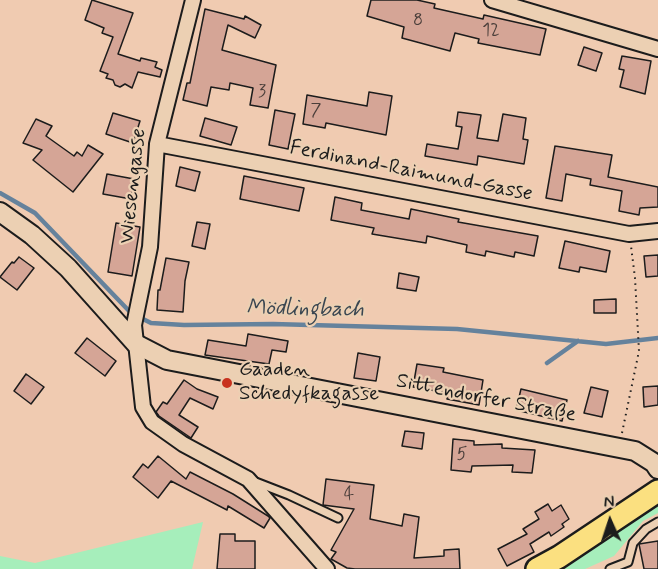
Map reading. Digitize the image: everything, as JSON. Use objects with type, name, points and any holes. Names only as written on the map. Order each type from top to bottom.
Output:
[{"type":"main road","points":[[537,569],[559,557],[658,491]]},
{"type":"street","name":"Wiesengasse","points":[[193,0],[157,144],[150,247],[134,325],[143,407],[152,422],[183,444],[252,484]]},
{"type":"street","points":[[492,0],[658,49]]},
{"type":"street","name":"Ferdinand-Raimund-Gasse","points":[[157,144],[629,234],[658,231]]},
{"type":"street","name":"Sittendorfer Straße","points":[[0,212],[32,235],[68,267],[136,344],[167,360],[635,451],[654,463],[658,469]]},
{"type":"street","points":[[252,484],[327,569]]},
{"type":"lane","points":[[252,484],[289,495],[338,518]]},
{"type":"lane","points":[[610,569],[629,565],[633,543],[646,529],[658,522]]},
{"type":"path","points":[[619,448],[639,351],[635,278],[629,234]]},
{"type":"green space","points":[[658,503],[658,513],[643,521],[614,556],[585,569],[558,569],[604,540],[631,518]]},
{"type":"green space","points":[[203,522],[192,569],[0,569],[0,556],[35,563]]},
{"type":"building","points":[[92,0],[133,13],[118,54],[140,61],[141,58],[157,62],[155,67],[162,70],[160,77],[138,72],[132,88],[125,84],[120,87],[115,85],[113,80],[106,78],[108,74],[100,71],[113,37],[102,33],[104,28],[85,20]]},
{"type":"building","points":[[371,0],[417,0],[435,4],[434,8],[483,19],[484,15],[546,29],[540,55],[478,43],[479,39],[455,33],[450,51],[402,38],[404,27],[367,16]]},
{"type":"building","points":[[205,9],[244,19],[245,16],[261,25],[255,38],[228,25],[222,50],[276,65],[268,108],[250,105],[253,88],[230,83],[229,90],[211,87],[207,106],[183,100],[187,83],[190,83]]},
{"type":"building","points":[[584,47],[602,53],[596,71],[578,65]]},
{"type":"building","points":[[622,56],[651,61],[645,94],[620,87],[624,70],[619,69]]},
{"type":"building","points":[[369,92],[392,96],[386,135],[326,123],[325,128],[303,124],[307,95],[367,106]]},
{"type":"building","points":[[275,110],[295,114],[288,149],[269,145]]},
{"type":"building","points":[[458,112],[481,115],[477,138],[498,141],[503,114],[526,118],[523,139],[528,140],[524,164],[478,156],[477,165],[425,156],[427,144],[458,149],[462,127],[456,126]]},
{"type":"building","points":[[113,113],[140,121],[133,143],[106,134]]},
{"type":"building","points":[[205,118],[237,127],[231,145],[200,136]]},
{"type":"building","points":[[36,119],[52,126],[46,136],[74,156],[77,152],[82,156],[88,145],[103,154],[73,192],[33,160],[42,150],[23,143]]},
{"type":"building","points":[[555,146],[612,155],[608,177],[658,187],[658,207],[640,208],[639,215],[619,211],[622,191],[590,185],[591,179],[566,174],[562,201],[546,198]]},
{"type":"building","points":[[180,167],[200,172],[195,191],[176,186]]},
{"type":"building","points":[[107,174],[134,179],[131,199],[103,194]]},
{"type":"building","points":[[244,176],[304,188],[299,211],[240,199]]},
{"type":"building","points":[[335,197],[362,203],[361,210],[409,219],[411,209],[459,219],[458,222],[538,236],[534,256],[515,252],[514,257],[486,251],[485,256],[466,252],[467,245],[427,236],[426,243],[372,234],[374,228],[331,220]]},
{"type":"building","points":[[197,222],[210,224],[205,249],[192,246]]},
{"type":"building","points":[[116,223],[140,227],[132,276],[108,272]]},
{"type":"building","points":[[565,241],[610,251],[606,272],[580,267],[579,272],[559,268]]},
{"type":"building","points":[[658,255],[658,276],[646,277],[644,256]]},
{"type":"building","points":[[19,257],[34,268],[17,290],[0,277]]},
{"type":"building","points":[[166,258],[189,262],[183,312],[157,310],[158,290],[160,290]]},
{"type":"building","points":[[399,273],[419,277],[416,291],[397,288]]},
{"type":"building","points":[[616,299],[616,313],[594,313],[594,300]]},
{"type":"building","points":[[248,334],[288,341],[286,352],[272,350],[269,364],[205,355],[208,340],[246,346]]},
{"type":"building","points":[[87,338],[116,361],[105,376],[75,353]]},
{"type":"building","points":[[358,353],[380,357],[376,381],[354,378]]},
{"type":"building","points":[[417,364],[444,368],[443,372],[483,380],[479,405],[447,399],[448,393],[413,387]]},
{"type":"building","points":[[26,374],[44,387],[31,404],[14,391]]},
{"type":"building","points":[[184,380],[197,389],[218,397],[213,409],[190,398],[179,415],[198,427],[191,438],[156,412],[163,402],[167,404]]},
{"type":"building","points":[[658,386],[658,405],[644,407],[643,387]]},
{"type":"building","points":[[591,387],[608,391],[602,417],[584,413]]},
{"type":"building","points":[[521,389],[567,400],[562,421],[516,410]]},
{"type":"building","points":[[405,431],[424,433],[422,449],[402,446]]},
{"type":"building","points":[[453,439],[474,441],[474,445],[502,444],[502,448],[535,450],[532,473],[512,472],[513,465],[472,466],[471,472],[451,470]]},
{"type":"building","points":[[158,456],[186,479],[190,472],[233,494],[268,516],[270,518],[264,528],[228,506],[227,510],[171,481],[158,498],[133,477],[143,464],[148,468]]},
{"type":"building","points":[[326,479],[374,485],[370,519],[402,526],[404,514],[419,517],[414,558],[444,556],[444,550],[459,549],[460,569],[355,569],[347,568],[331,559],[336,552],[331,550],[354,509],[323,505]]},
{"type":"building","points":[[548,504],[552,511],[561,505],[569,519],[562,524],[564,527],[551,536],[549,532],[530,544],[534,552],[507,566],[498,549],[527,534],[523,529],[539,519],[535,512]]},
{"type":"building","points":[[220,534],[235,534],[235,541],[255,541],[255,569],[217,569]]},
{"type":"building","points":[[658,541],[658,569],[644,569],[639,544]]},
{"type":"waterway","name":"Mödlingbach","points":[[0,193],[35,213],[131,313],[151,323],[457,329],[606,344],[658,338]]},
{"type":"waterway","points":[[547,363],[578,341]]},
{"type":"place","name":"Gaaden Schedyfkagasse","points":[[227,383]]}]
